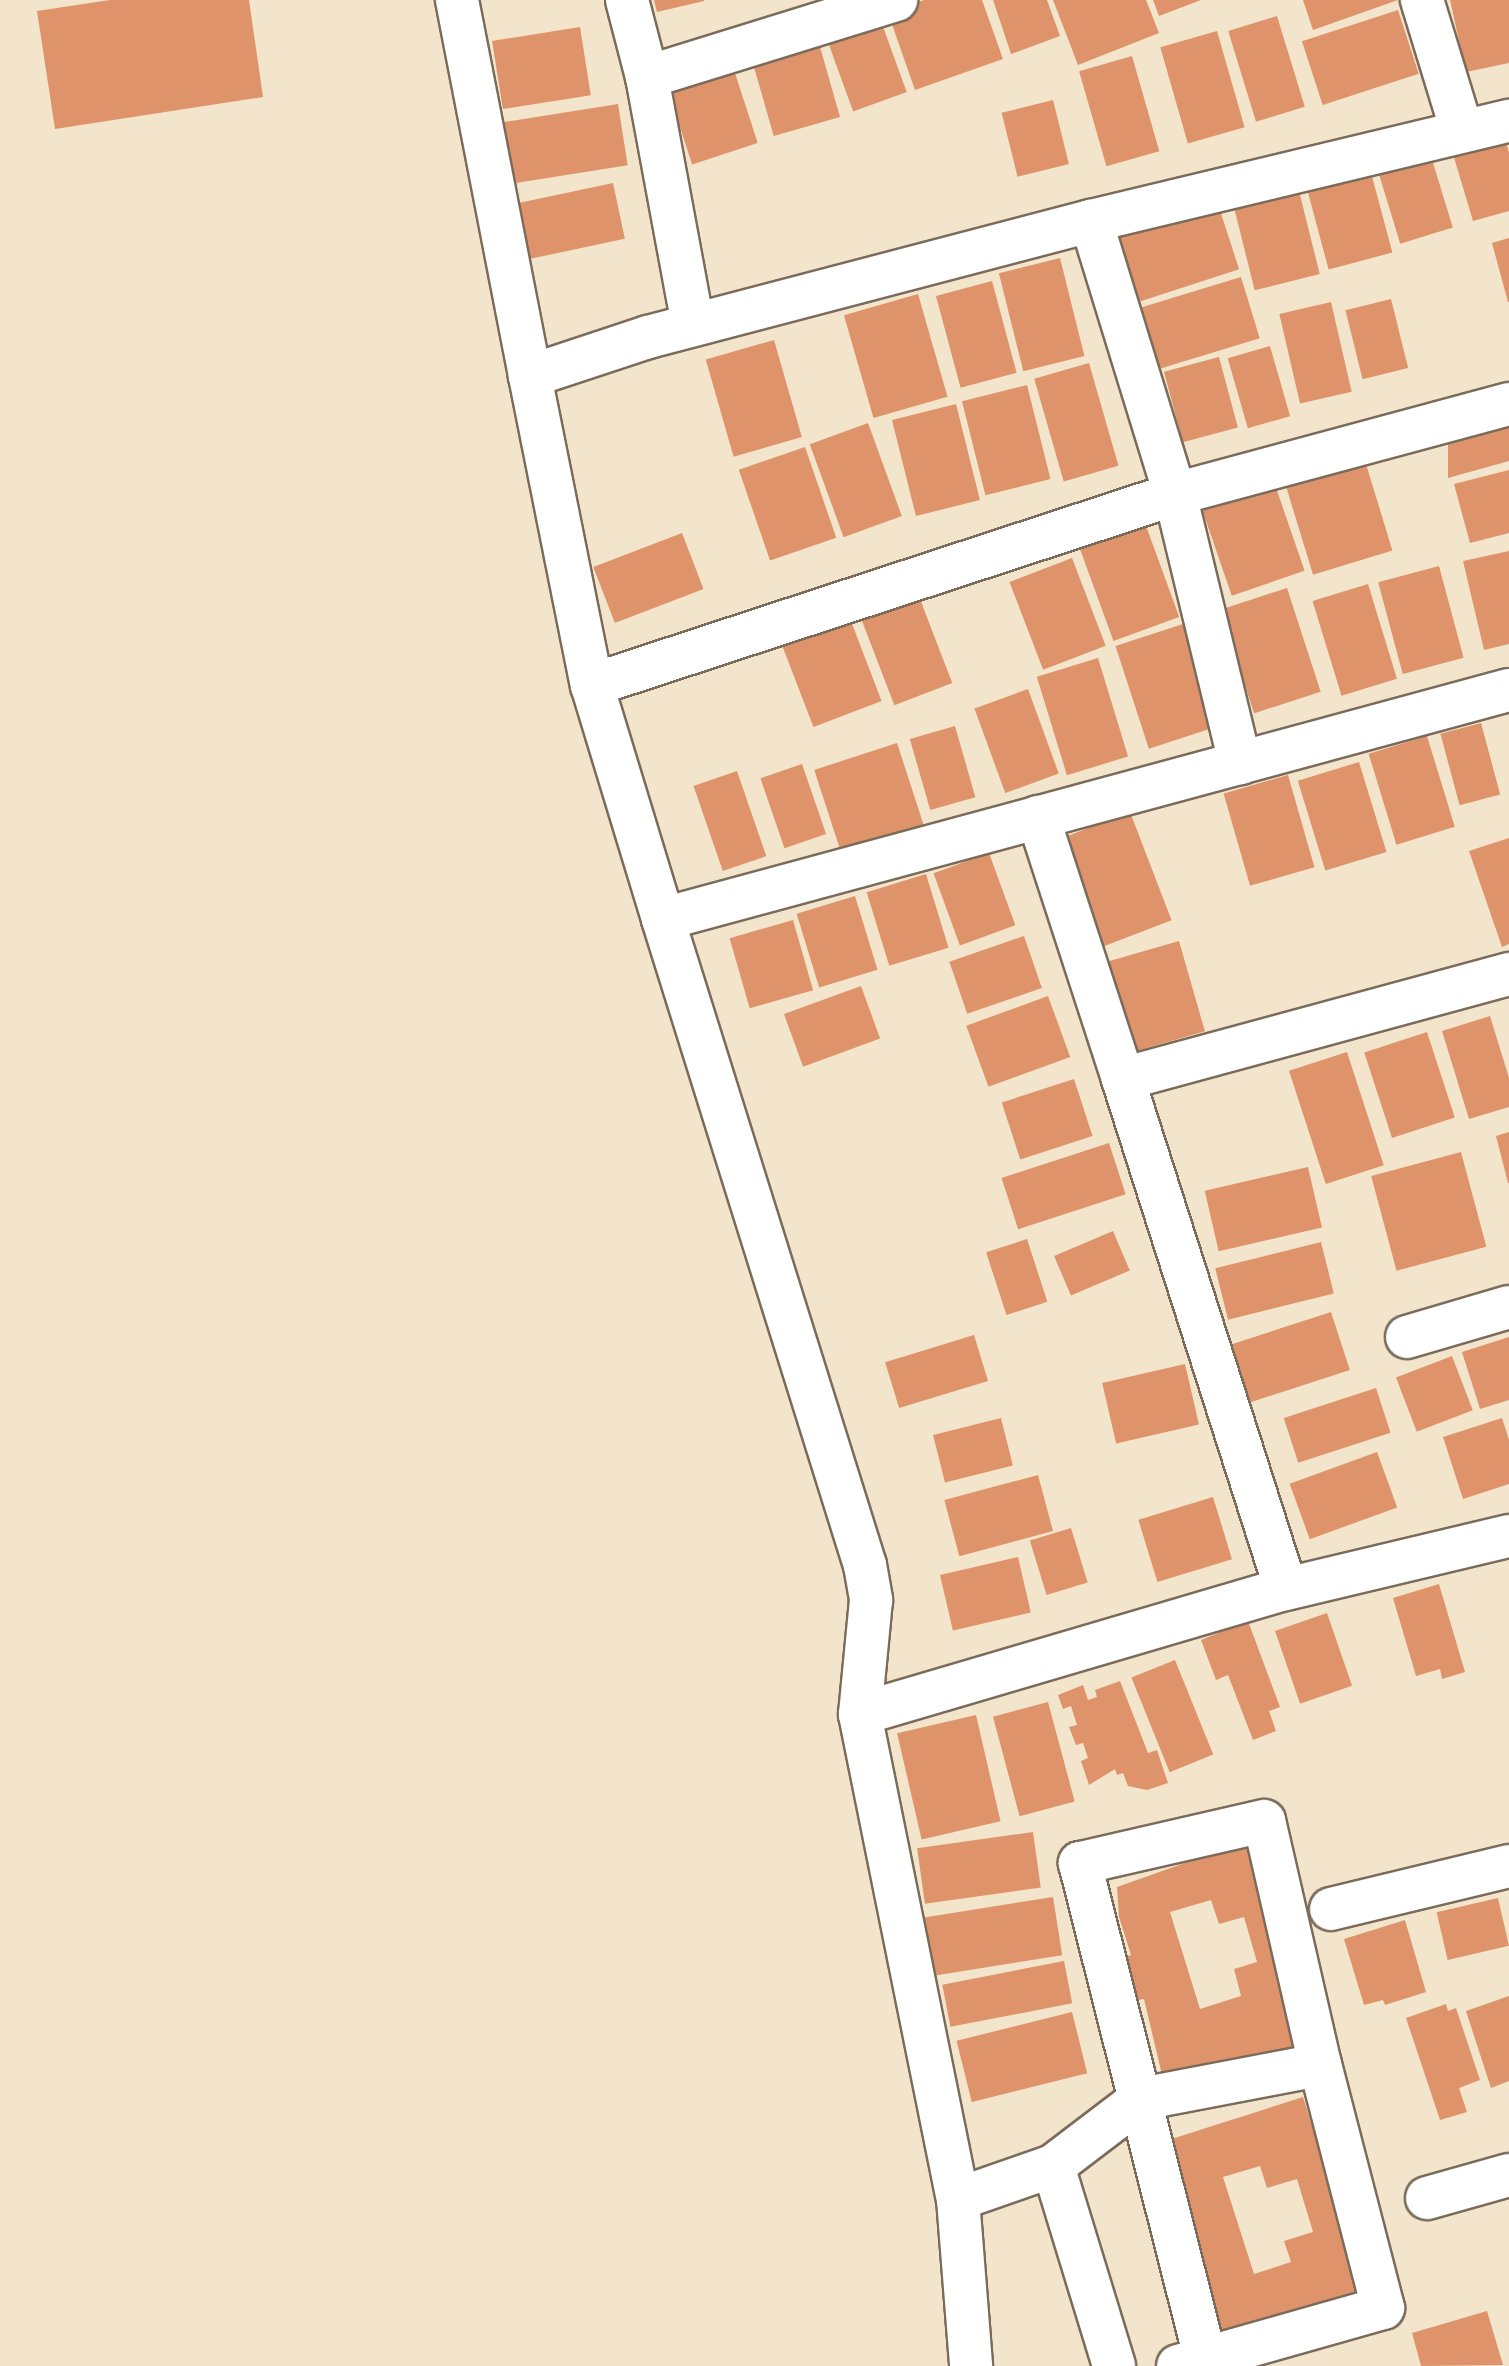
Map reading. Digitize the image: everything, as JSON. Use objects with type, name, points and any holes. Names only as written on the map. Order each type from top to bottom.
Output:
[{"type":"street","points":[[457,0],[592,685],[865,1565],[871,1600],[860,1714],[958,2199],[971,2366]]},
{"type":"street","points":[[627,0],[647,77],[693,325]]},
{"type":"street","points":[[647,77],[896,0]]},
{"type":"street","points":[[1422,0],[1462,131]]},
{"type":"street","points":[[530,376],[693,325],[1091,221],[1509,121]]},
{"type":"street","points":[[1091,221],[1175,494],[1240,763]]},
{"type":"street","points":[[592,685],[1175,494],[1509,404]]},
{"type":"street","points":[[663,919],[1509,690]]},
{"type":"street","points":[[1038,817],[1286,1589]]},
{"type":"street","points":[[1123,1079],[1509,974]]},
{"type":"street","points":[[1407,1337],[1509,1307]]},
{"type":"street","points":[[860,1714],[1286,1589],[1509,1536]]},
{"type":"street","points":[[1264,1821],[1320,2065],[1383,2308],[1191,2361],[1141,2099],[1080,1863],[1264,1821]]},
{"type":"street","points":[[1331,1909],[1509,1866]]},
{"type":"street","points":[[958,2199],[1053,2166],[1141,2099],[1320,2065]]},
{"type":"street","points":[[1053,2166],[1114,2366]]},
{"type":"street","points":[[1427,2198],[1509,2175]]},
{"type":"building","points":[[110,0],[249,0],[263,97],[55,129],[37,11]]},
{"type":"building","points":[[654,0],[704,0],[704,1],[657,12]]},
{"type":"building","points":[[924,0],[982,0],[1003,59],[915,90],[888,13]]},
{"type":"building","points":[[993,0],[1047,0],[1060,36],[1011,54]]},
{"type":"building","points":[[1053,0],[1146,0],[1159,33],[1078,65]]},
{"type":"building","points":[[1153,0],[1201,0],[1159,16]]},
{"type":"building","points":[[1303,0],[1398,0],[1313,30]]},
{"type":"building","points":[[1450,0],[1509,0],[1509,63],[1466,72]]},
{"type":"building","points":[[1398,10],[1419,74],[1323,105],[1302,41]]},
{"type":"building","points":[[878,13],[907,92],[853,111],[824,32]]},
{"type":"building","points":[[1277,16],[1305,107],[1256,122],[1228,31]]},
{"type":"building","points":[[580,27],[591,95],[503,109],[492,41]]},
{"type":"building","points":[[1217,31],[1245,127],[1188,143],[1160,47]]},
{"type":"building","points":[[818,40],[840,117],[774,136],[752,59]]},
{"type":"building","points":[[1132,56],[1159,151],[1106,166],[1079,71]]},
{"type":"building","points":[[733,67],[758,143],[692,164],[667,88]]},
{"type":"building","points":[[1053,100],[1069,164],[1018,177],[1002,113]]},
{"type":"building","points":[[618,104],[628,165],[501,185],[492,124]]},
{"type":"building","points":[[1502,128],[1509,153],[1509,211],[1473,221],[1450,144]]},
{"type":"building","points":[[1430,153],[1453,228],[1400,244],[1377,169]]},
{"type":"building","points":[[1366,154],[1392,253],[1329,270],[1302,171]]},
{"type":"building","points":[[1296,179],[1320,274],[1255,290],[1231,195]]},
{"type":"building","points":[[613,183],[625,239],[528,259],[516,204]]},
{"type":"building","points":[[1215,195],[1239,269],[1131,304],[1107,230]]},
{"type":"building","points":[[1509,238],[1509,302],[1508,302],[1492,243]]},
{"type":"building","points":[[1060,258],[1084,356],[1023,371],[999,273]]},
{"type":"building","points":[[1241,277],[1260,338],[1156,370],[1138,309]]},
{"type":"building","points":[[992,281],[1017,373],[961,388],[936,296]]},
{"type":"building","points":[[918,294],[947,397],[873,418],[844,315]]},
{"type":"building","points":[[1391,299],[1408,368],[1363,379],[1345,310]]},
{"type":"building","points":[[1331,302],[1352,392],[1300,404],[1279,314]]},
{"type":"building","points":[[774,340],[802,437],[734,457],[706,360]]},
{"type":"building","points":[[1270,346],[1290,416],[1248,428],[1228,358]]},
{"type":"building","points":[[1219,357],[1238,428],[1183,442],[1164,372]]},
{"type":"building","points":[[1089,363],[1118,466],[1064,482],[1034,379]]},
{"type":"building","points":[[1027,385],[1050,479],[985,495],[962,401]]},
{"type":"building","points":[[956,404],[980,500],[916,516],[892,420]]},
{"type":"building","points":[[1509,417],[1509,461],[1448,478],[1448,439]]},
{"type":"building","points":[[868,423],[902,516],[844,537],[810,444]]},
{"type":"building","points":[[805,447],[836,538],[770,561],[739,470]]},
{"type":"building","points":[[1362,451],[1392,550],[1313,575],[1283,475]]},
{"type":"building","points":[[1509,470],[1509,533],[1470,543],[1454,484]]},
{"type":"building","points":[[1273,479],[1305,571],[1232,596],[1200,504]]},
{"type":"building","points":[[1145,523],[1179,617],[1113,641],[1079,547]]},
{"type":"building","points":[[682,533],[704,589],[615,623],[593,567]]},
{"type":"building","points":[[1509,551],[1509,644],[1484,650],[1463,561]]},
{"type":"building","points":[[1072,558],[1106,646],[1043,670],[1009,582]]},
{"type":"building","points":[[1439,566],[1464,658],[1403,674],[1378,582]]},
{"type":"building","points":[[1368,584],[1397,679],[1341,696],[1313,601]]},
{"type":"building","points":[[915,586],[952,683],[894,705],[857,608]]},
{"type":"building","points":[[1287,588],[1321,692],[1254,713],[1220,610]]},
{"type":"building","points":[[849,616],[882,701],[813,727],[781,642]]},
{"type":"building","points":[[1183,624],[1216,727],[1149,749],[1115,646]]},
{"type":"building","points":[[1098,658],[1128,756],[1067,775],[1037,677]]},
{"type":"building","points":[[1028,689],[1059,774],[1005,793],[974,708]]},
{"type":"building","points":[[1481,723],[1500,794],[1460,805],[1440,734]]},
{"type":"building","points":[[955,726],[975,797],[930,810],[910,739]]},
{"type":"building","points":[[1427,736],[1455,827],[1396,845],[1369,754]]},
{"type":"building","points":[[897,743],[924,825],[841,852],[814,770]]},
{"type":"building","points":[[1359,762],[1386,852],[1325,871],[1298,781]]},
{"type":"building","points":[[802,764],[826,834],[784,848],[760,778]]},
{"type":"building","points":[[737,771],[766,856],[723,871],[694,786]]},
{"type":"building","points":[[1288,775],[1314,867],[1250,886],[1224,793]]},
{"type":"building","points":[[1130,812],[1172,920],[1101,948],[1059,839]]},
{"type":"building","points":[[1509,838],[1509,944],[1502,947],[1469,851]]},
{"type":"building","points":[[989,853],[1015,925],[960,946],[934,873]]},
{"type":"building","points":[[926,874],[949,948],[889,966],[867,892]]},
{"type":"building","points":[[855,896],[878,970],[819,987],[797,914]]},
{"type":"building","points":[[793,920],[813,990],[750,1008],[730,938]]},
{"type":"building","points":[[1024,936],[1042,988],[967,1014],[949,962]]},
{"type":"building","points":[[1179,941],[1205,1031],[1124,1055],[1098,964]]},
{"type":"building","points":[[861,986],[880,1039],[803,1067],[784,1014]]},
{"type":"building","points":[[1048,996],[1070,1057],[988,1087],[966,1026]]},
{"type":"building","points":[[1490,1016],[1509,1078],[1509,1107],[1469,1119],[1442,1031]]},
{"type":"building","points":[[1427,1032],[1455,1118],[1392,1138],[1364,1052]]},
{"type":"building","points":[[1347,1052],[1384,1165],[1326,1184],[1289,1071]]},
{"type":"building","points":[[1074,1079],[1093,1136],[1020,1160],[1002,1102]]},
{"type":"building","points":[[1509,1132],[1509,1183],[1508,1183],[1496,1136]]},
{"type":"building","points":[[1109,1143],[1126,1194],[1018,1229],[1002,1178]]},
{"type":"building","points":[[1461,1152],[1486,1247],[1397,1271],[1371,1176]]},
{"type":"building","points":[[1308,1167],[1322,1227],[1219,1251],[1205,1191]]},
{"type":"building","points":[[1113,1231],[1130,1271],[1071,1296],[1054,1256]]},
{"type":"building","points":[[1027,1239],[1047,1302],[1006,1315],[986,1252]]},
{"type":"building","points":[[1321,1242],[1334,1293],[1228,1320],[1215,1268]]},
{"type":"building","points":[[1331,1312],[1350,1370],[1249,1403],[1230,1345]]},
{"type":"building","points":[[974,1335],[988,1381],[899,1408],[885,1362]]},
{"type":"building","points":[[1509,1337],[1509,1400],[1480,1409],[1462,1352]]},
{"type":"building","points":[[1452,1356],[1473,1410],[1417,1432],[1396,1378]]},
{"type":"building","points":[[1185,1364],[1199,1424],[1116,1444],[1102,1383]]},
{"type":"building","points":[[1376,1388],[1391,1433],[1298,1463],[1284,1418]]},
{"type":"building","points":[[1001,1418],[1013,1466],[945,1482],[933,1435]]},
{"type":"building","points":[[1502,1418],[1509,1440],[1509,1484],[1463,1499],[1443,1437]]},
{"type":"building","points":[[1377,1452],[1397,1507],[1310,1539],[1290,1484]]},
{"type":"building","points":[[1038,1475],[1053,1531],[959,1556],[944,1500]]},
{"type":"building","points":[[1213,1497],[1232,1559],[1157,1582],[1138,1520]]},
{"type":"building","points":[[1071,1528],[1088,1583],[1047,1595],[1030,1541]]},
{"type":"building","points":[[1018,1557],[1031,1613],[953,1631],[940,1575]]},
{"type":"building","points":[[1439,1584],[1465,1672],[1442,1679],[1440,1669],[1416,1676],[1393,1598]]},
{"type":"building","points":[[1327,1613],[1352,1686],[1300,1704],[1275,1631]]},
{"type":"building","points":[[1248,1621],[1280,1707],[1269,1711],[1276,1731],[1253,1740],[1228,1675],[1216,1680],[1201,1640]]},
{"type":"building","points":[[1175,1660],[1213,1755],[1170,1772],[1131,1678]]},
{"type":"building","points":[[1120,1681],[1148,1753],[1157,1750],[1168,1783],[1147,1790],[1128,1786],[1123,1773],[1117,1775],[1115,1769],[1089,1785],[1081,1761],[1088,1758],[1083,1743],[1076,1745],[1069,1727],[1077,1725],[1071,1706],[1063,1709],[1058,1695],[1083,1685],[1088,1700],[1097,1697],[1095,1690]]},
{"type":"building","points":[[1048,1702],[1075,1801],[1020,1816],[993,1717]]},
{"type":"building","points":[[976,1715],[1001,1821],[922,1839],[897,1733]]},
{"type":"building","points":[[1033,1832],[1041,1887],[925,1904],[917,1848]]},
{"type":"building","points":[[1247,1841],[1306,2043],[1204,2074],[1163,2079],[1144,1999],[1138,2000],[1125,1957],[1131,1955],[1119,1917],[1117,1887]],"holes":[[[1211,1900],[1219,1924],[1244,1917],[1257,1962],[1234,1969],[1241,1996],[1200,2009],[1170,1912]]]},
{"type":"building","points":[[1053,1897],[1062,1955],[932,1976],[923,1918]]},
{"type":"building","points":[[1498,1898],[1509,1946],[1448,1960],[1437,1912]]},
{"type":"building","points":[[1405,1920],[1426,1992],[1385,2005],[1383,2000],[1364,2005],[1344,1939]]},
{"type":"building","points":[[1064,1961],[1072,2003],[950,2027],[942,1985]]},
{"type":"building","points":[[1509,1996],[1509,2081],[1491,2088],[1466,2011]]},
{"type":"building","points":[[1446,2004],[1448,2011],[1456,2008],[1480,2080],[1459,2088],[1467,2112],[1440,2120],[1406,2018]]},
{"type":"building","points":[[1072,2012],[1087,2073],[972,2102],[957,2041]]},
{"type":"building","points":[[1303,2097],[1365,2298],[1216,2344],[1159,2143]],"holes":[[[1260,2166],[1267,2188],[1297,2179],[1313,2232],[1284,2241],[1291,2262],[1254,2274],[1223,2177]]]},
{"type":"building","points":[[1487,2311],[1503,2365],[1421,2366],[1412,2333]]}]
